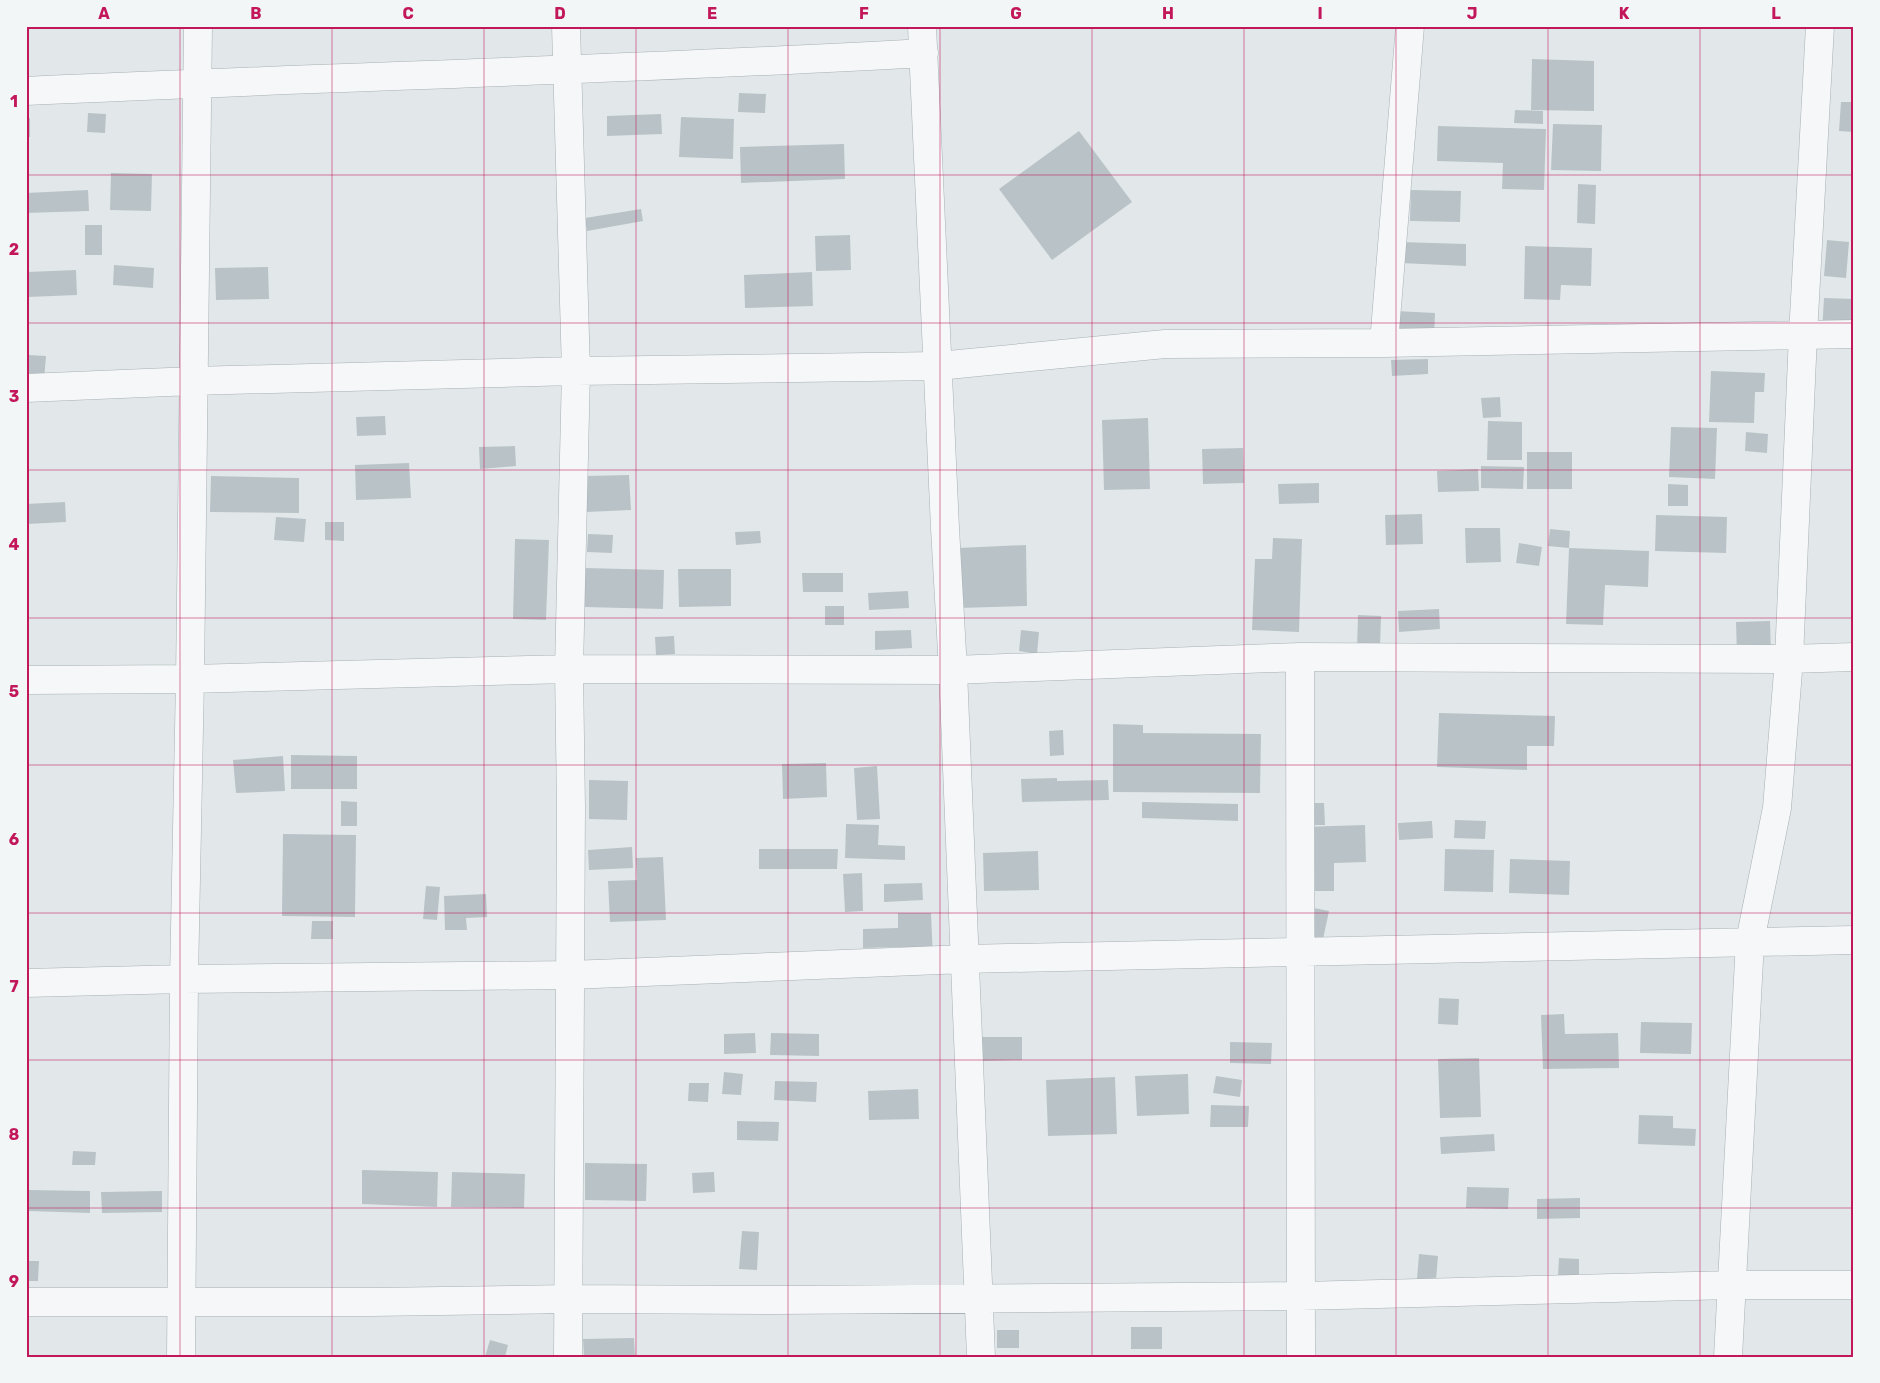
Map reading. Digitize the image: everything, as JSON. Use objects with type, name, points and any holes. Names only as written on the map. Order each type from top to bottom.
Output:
[{"type":"street","points":[[181,1357],[184,979],[190,679],[192,381],[198,26]]},
{"type":"street","points":[[566,26],[576,371],[568,669],[571,808],[568,1357]]},
{"type":"street","points":[[922,26],[953,670],[981,1357]]},
{"type":"street","points":[[1384,342],[1410,26]]},
{"type":"street","points":[[1728,1357],[1750,941],[1777,808],[1789,659],[1803,335],[1820,26]]},
{"type":"street","points":[[26,91],[748,63],[924,53]]},
{"type":"street","points":[[26,388],[192,381],[576,371],[938,366],[1165,344],[1854,334]]},
{"type":"street","points":[[26,680],[190,679],[568,669],[953,670],[1300,657],[1789,659],[1854,657]]},
{"type":"street","points":[[1300,657],[1301,1357]]},
{"type":"street","points":[[26,983],[184,979],[570,975],[965,959],[1854,940]]},
{"type":"street","points":[[26,1302],[372,1302],[568,1299],[1301,1296],[1732,1285],[1854,1285]]},
{"type":"building","points":[[1532,59],[1594,61],[1594,111],[1531,110]]},
{"type":"building","points":[[739,93],[766,94],[765,113],[738,112]]},
{"type":"building","points":[[1841,102],[1854,102],[1854,132],[1839,131]]},
{"type":"building","points":[[1515,110],[1543,111],[1543,124],[1514,123]]},
{"type":"building","points":[[88,113],[106,114],[105,133],[87,132]]},
{"type":"building","points":[[661,114],[662,134],[607,136],[607,116]]},
{"type":"building","points":[[681,117],[734,119],[733,159],[679,157]]},
{"type":"building","points":[[30,118],[30,137],[26,137],[26,119]]},
{"type":"building","points":[[1553,124],[1602,125],[1601,171],[1551,170]]},
{"type":"building","points":[[1438,126],[1546,129],[1544,190],[1502,189],[1503,163],[1437,161]]},
{"type":"building","points":[[1079,131],[1132,202],[1052,260],[999,189]]},
{"type":"building","points":[[844,144],[845,179],[741,183],[740,147]]},
{"type":"building","points":[[111,173],[152,174],[151,211],[110,210]]},
{"type":"building","points":[[1578,184],[1596,185],[1595,224],[1577,223]]},
{"type":"building","points":[[88,190],[89,211],[26,213],[26,193]]},
{"type":"building","points":[[1411,190],[1461,191],[1460,222],[1410,221]]},
{"type":"building","points":[[641,209],[643,221],[587,231],[585,218]]},
{"type":"building","points":[[85,225],[102,225],[102,255],[85,255]]},
{"type":"building","points":[[850,235],[851,270],[816,271],[815,236]]},
{"type":"building","points":[[1827,240],[1849,242],[1846,278],[1824,276]]},
{"type":"building","points":[[1400,242],[1466,244],[1466,266],[1400,263]]},
{"type":"building","points":[[1525,246],[1592,248],[1591,286],[1561,285],[1560,300],[1524,299]]},
{"type":"building","points":[[114,265],[154,268],[153,288],[113,285]]},
{"type":"building","points":[[268,267],[269,299],[216,300],[215,268]]},
{"type":"building","points":[[76,270],[77,295],[28,297],[27,272]]},
{"type":"building","points":[[812,272],[813,306],[745,308],[744,275]]},
{"type":"building","points":[[1824,298],[1854,299],[1854,333],[1822,331]]},
{"type":"building","points":[[1396,311],[1435,313],[1434,337],[1395,335]]},
{"type":"building","points":[[29,355],[46,356],[44,380],[26,378]]},
{"type":"building","points":[[1428,359],[1428,374],[1392,376],[1391,360]]},
{"type":"building","points":[[1711,371],[1765,373],[1764,392],[1755,392],[1754,423],[1709,422]]},
{"type":"building","points":[[1500,397],[1501,417],[1483,418],[1481,398]]},
{"type":"building","points":[[385,416],[386,435],[357,436],[356,417]]},
{"type":"building","points":[[1148,418],[1150,489],[1104,490],[1102,420]]},
{"type":"building","points":[[1488,421],[1522,422],[1522,460],[1487,460]]},
{"type":"building","points":[[1671,427],[1717,428],[1715,479],[1669,477]]},
{"type":"building","points":[[1746,432],[1768,434],[1767,453],[1745,451]]},
{"type":"building","points":[[515,446],[516,466],[480,469],[479,447]]},
{"type":"building","points":[[1243,448],[1244,483],[1203,484],[1202,449]]},
{"type":"building","points":[[1527,452],[1572,452],[1572,489],[1527,489]]},
{"type":"building","points":[[409,463],[411,498],[356,500],[355,465]]},
{"type":"building","points":[[1481,466],[1524,467],[1523,489],[1481,488]]},
{"type":"building","points":[[1478,469],[1479,491],[1438,492],[1437,471]]},
{"type":"building","points":[[629,475],[631,510],[587,512],[585,476]]},
{"type":"building","points":[[211,476],[299,478],[299,513],[210,512]]},
{"type":"building","points":[[1319,483],[1319,503],[1279,504],[1278,484]]},
{"type":"building","points":[[1668,484],[1688,485],[1688,506],[1668,506]]},
{"type":"building","points":[[65,502],[66,522],[27,524],[26,504]]},
{"type":"building","points":[[1422,514],[1423,544],[1386,545],[1385,515]]},
{"type":"building","points":[[1656,515],[1727,517],[1726,553],[1655,551]]},
{"type":"building","points":[[276,517],[306,519],[304,542],[274,540]]},
{"type":"building","points":[[325,522],[344,522],[344,541],[325,540]]},
{"type":"building","points":[[1465,528],[1500,528],[1501,562],[1466,563]]},
{"type":"building","points":[[1550,529],[1570,531],[1569,548],[1548,546]]},
{"type":"building","points":[[760,531],[761,543],[736,545],[735,532]]},
{"type":"building","points":[[588,534],[613,535],[612,553],[587,552]]},
{"type":"building","points":[[1273,538],[1302,539],[1299,632],[1252,630],[1255,559],[1272,559]]},
{"type":"building","points":[[515,539],[549,540],[546,620],[513,619]]},
{"type":"building","points":[[1519,543],[1542,547],[1539,566],[1516,563]]},
{"type":"building","points":[[1026,545],[1027,606],[959,608],[958,548]]},
{"type":"building","points":[[1569,548],[1649,551],[1648,587],[1605,585],[1603,625],[1566,624]]},
{"type":"building","points":[[585,568],[664,570],[663,609],[584,607]]},
{"type":"building","points":[[678,569],[731,569],[731,606],[679,607]]},
{"type":"building","points":[[802,573],[843,573],[843,592],[803,592]]},
{"type":"building","points":[[908,591],[909,608],[869,610],[868,593]]},
{"type":"building","points":[[825,606],[844,606],[844,625],[825,625]]},
{"type":"building","points":[[1439,609],[1440,629],[1399,632],[1398,611]]},
{"type":"building","points":[[1358,615],[1381,616],[1380,649],[1357,649]]},
{"type":"building","points":[[1770,621],[1771,655],[1737,656],[1736,622]]},
{"type":"building","points":[[911,630],[912,648],[875,650],[875,631]]},
{"type":"building","points":[[1021,630],[1039,632],[1037,654],[1019,651]]},
{"type":"building","points":[[674,636],[675,654],[656,655],[655,637]]},
{"type":"building","points":[[1439,713],[1555,716],[1554,746],[1527,746],[1527,770],[1437,767]]},
{"type":"building","points":[[1113,724],[1143,725],[1143,733],[1261,734],[1260,793],[1113,792]]},
{"type":"building","points":[[1063,730],[1064,755],[1050,756],[1049,731]]},
{"type":"building","points":[[291,755],[357,756],[357,789],[291,789]]},
{"type":"building","points":[[283,756],[285,791],[236,793],[233,760]]},
{"type":"building","points":[[826,763],[827,797],[783,799],[782,764]]},
{"type":"building","points":[[877,766],[880,819],[857,820],[854,768]]},
{"type":"building","points":[[1057,778],[1057,781],[1108,780],[1109,800],[1022,802],[1021,779]]},
{"type":"building","points":[[589,780],[628,781],[627,820],[589,819]]},
{"type":"building","points":[[341,801],[357,802],[357,826],[341,826]]},
{"type":"building","points":[[1142,802],[1238,804],[1238,821],[1142,818]]},
{"type":"building","points":[[1302,803],[1324,803],[1325,825],[1302,825]]},
{"type":"building","points":[[1851,816],[1854,816],[1854,840],[1851,840]]},
{"type":"building","points":[[1455,820],[1486,821],[1485,839],[1454,838]]},
{"type":"building","points":[[1432,821],[1433,838],[1399,840],[1398,823]]},
{"type":"building","points":[[846,824],[879,825],[878,845],[905,846],[905,860],[845,858]]},
{"type":"building","points":[[1365,825],[1366,862],[1334,863],[1334,891],[1303,891],[1301,827]]},
{"type":"building","points":[[283,834],[356,835],[355,917],[282,916]]},
{"type":"building","points":[[632,847],[633,868],[589,870],[588,850]]},
{"type":"building","points":[[759,849],[838,849],[837,869],[759,869]]},
{"type":"building","points":[[1445,849],[1494,850],[1493,892],[1444,891]]},
{"type":"building","points":[[1038,851],[1039,890],[984,891],[983,853]]},
{"type":"building","points":[[663,857],[666,920],[610,922],[608,881],[637,880],[636,858]]},
{"type":"building","points":[[1510,859],[1570,861],[1569,895],[1509,893]]},
{"type":"building","points":[[862,873],[863,911],[845,912],[843,874]]},
{"type":"building","points":[[922,883],[923,900],[884,902],[884,884]]},
{"type":"building","points":[[426,886],[440,887],[437,920],[423,919]]},
{"type":"building","points":[[486,894],[487,917],[466,918],[467,930],[445,930],[444,896]]},
{"type":"building","points":[[1309,907],[1329,911],[1322,944],[1302,939]]},
{"type":"building","points":[[898,913],[931,913],[933,958],[900,959],[899,947],[863,948],[863,929],[898,928]]},
{"type":"building","points":[[312,921],[333,921],[333,939],[311,939]]},
{"type":"building","points":[[1439,998],[1459,999],[1458,1025],[1438,1024]]},
{"type":"building","points":[[1564,1014],[1565,1034],[1618,1033],[1619,1068],[1543,1069],[1541,1015]]},
{"type":"building","points":[[1641,1022],[1692,1023],[1691,1054],[1640,1053]]},
{"type":"building","points":[[755,1033],[756,1053],[724,1054],[724,1034]]},
{"type":"building","points":[[771,1033],[819,1034],[819,1056],[770,1055]]},
{"type":"building","points":[[982,1037],[1022,1037],[1022,1060],[982,1061]]},
{"type":"building","points":[[1230,1042],[1272,1043],[1271,1064],[1230,1063]]},
{"type":"building","points":[[1479,1058],[1481,1117],[1440,1118],[1438,1059]]},
{"type":"building","points":[[724,1072],[743,1074],[741,1095],[722,1094]]},
{"type":"building","points":[[1188,1074],[1189,1114],[1137,1116],[1135,1076]]},
{"type":"building","points":[[1216,1076],[1242,1080],[1240,1097],[1213,1093]]},
{"type":"building","points":[[1115,1077],[1117,1134],[1048,1136],[1046,1080]]},
{"type":"building","points":[[775,1081],[817,1082],[816,1102],[774,1100]]},
{"type":"building","points":[[689,1083],[709,1083],[708,1102],[688,1101]]},
{"type":"building","points":[[918,1089],[919,1119],[869,1120],[868,1091]]},
{"type":"building","points":[[1211,1105],[1249,1106],[1248,1127],[1210,1127]]},
{"type":"building","points":[[1639,1115],[1673,1116],[1673,1128],[1696,1129],[1695,1146],[1638,1144]]},
{"type":"building","points":[[737,1121],[779,1122],[778,1141],[737,1140]]},
{"type":"building","points":[[1494,1134],[1495,1151],[1441,1154],[1440,1137]]},
{"type":"building","points":[[73,1151],[96,1152],[95,1165],[72,1165]]},
{"type":"building","points":[[585,1163],[647,1164],[646,1201],[585,1200]]},
{"type":"building","points":[[362,1170],[438,1172],[437,1207],[362,1204]]},
{"type":"building","points":[[452,1172],[525,1174],[524,1208],[451,1207]]},
{"type":"building","points":[[714,1172],[715,1192],[693,1193],[692,1173]]},
{"type":"building","points":[[1467,1187],[1509,1188],[1508,1209],[1466,1208]]},
{"type":"building","points":[[29,1190],[90,1191],[90,1213],[29,1211]]},
{"type":"building","points":[[162,1191],[162,1212],[102,1213],[101,1192]]},
{"type":"building","points":[[1580,1198],[1580,1218],[1537,1219],[1537,1199]]},
{"type":"building","points":[[742,1231],[759,1232],[757,1270],[739,1269]]},
{"type":"building","points":[[1419,1254],[1438,1256],[1436,1280],[1417,1279]]},
{"type":"building","points":[[1559,1258],[1579,1259],[1579,1276],[1558,1276]]},
{"type":"building","points":[[26,1261],[39,1261],[38,1281],[26,1281]]},
{"type":"building","points":[[1131,1327],[1162,1327],[1162,1349],[1131,1349]]},
{"type":"building","points":[[997,1330],[1019,1330],[1019,1348],[997,1348]]},
{"type":"building","points":[[634,1338],[635,1357],[584,1357],[583,1339]]},
{"type":"building","points":[[490,1340],[508,1345],[505,1357],[485,1357]]}]
